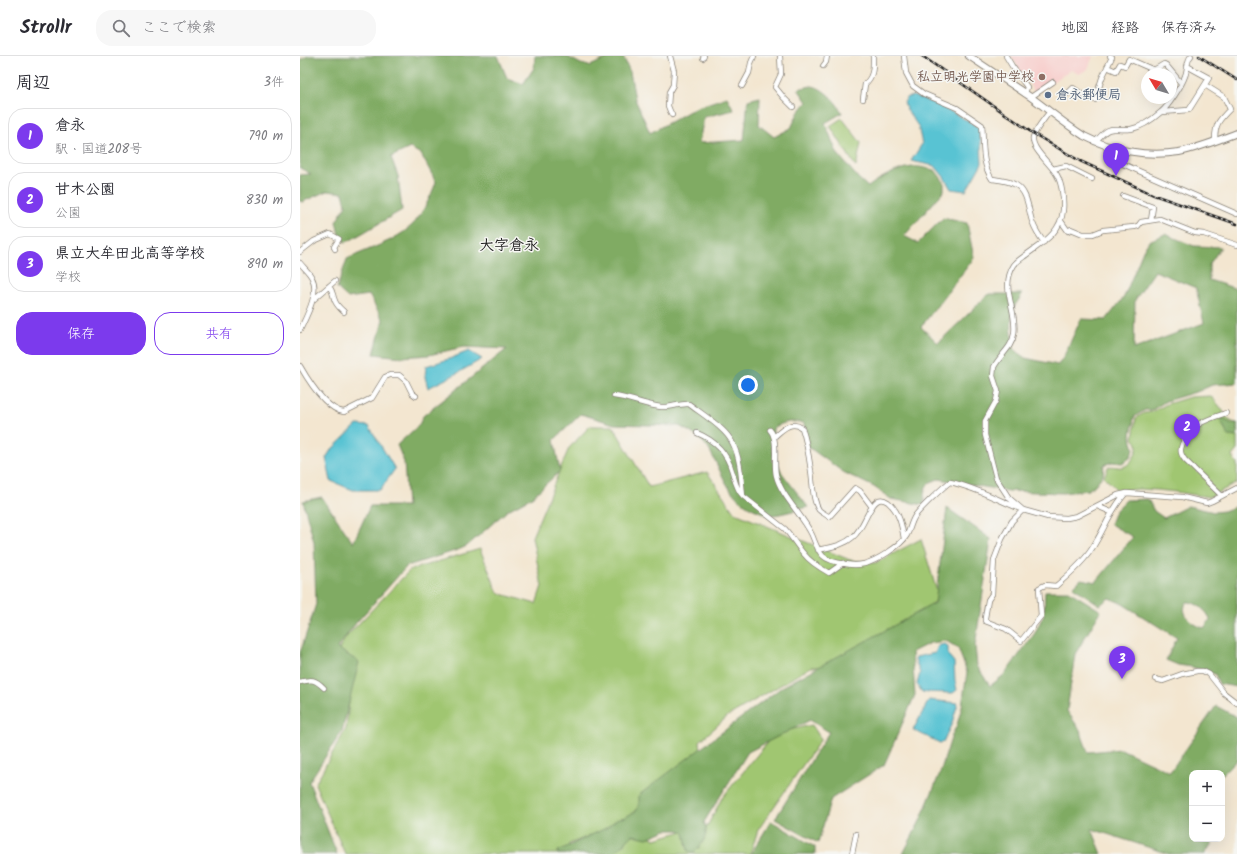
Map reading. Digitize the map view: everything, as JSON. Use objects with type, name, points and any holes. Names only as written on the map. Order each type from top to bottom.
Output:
[{"type":"highway","points":[[969,56],[1084,136],[1106,146],[1125,151],[1166,153],[1186,150],[1237,133]]},
{"type":"street","points":[[670,56],[674,71],[673,85],[668,92],[668,106],[672,115]]},
{"type":"street","points":[[742,86],[750,73],[754,56]]},
{"type":"street","points":[[780,56],[781,74],[775,87],[793,107]]},
{"type":"street","points":[[823,66],[826,62],[827,56]]},
{"type":"street","points":[[863,99],[865,84],[871,79],[872,76],[873,56]]},
{"type":"street","points":[[904,56],[906,73],[913,86],[924,94],[957,108],[982,125],[984,161],[988,173],[992,179],[1015,184],[1020,188],[1028,202],[1032,220],[1039,236],[1044,242]]},
{"type":"street","points":[[1006,56],[1027,87],[1028,96],[1053,82]]},
{"type":"street","points":[[1067,94],[1073,88],[1086,97],[1095,100],[1107,66],[1112,57],[1110,56]]},
{"type":"street","points":[[1096,141],[1105,131],[1112,128],[1132,129],[1144,124],[1162,112],[1186,75],[1188,57]]},
{"type":"street","points":[[1107,66],[1116,71],[1120,64],[1125,66],[1129,59],[1145,68]]},
{"type":"street","points":[[1158,68],[1164,64],[1168,68]]},
{"type":"street","points":[[1162,112],[1189,110],[1209,78],[1187,66]]},
{"type":"street","points":[[1177,78],[1181,83]]},
{"type":"street","points":[[1205,85],[1224,97],[1230,109],[1217,123],[1215,140]]},
{"type":"street","points":[[1023,510],[1009,498],[996,478],[985,426],[987,417],[998,396],[998,388],[993,371],[994,367],[1011,343],[1014,334],[1015,318],[1008,294],[1012,270],[1018,261],[1054,234],[1061,221],[1063,203],[1060,182],[1053,169],[1036,148],[1033,139],[1034,134],[1050,111]]},
{"type":"street","points":[[1106,146],[1108,155],[1116,161],[1237,214]]},
{"type":"street","points":[[1053,169],[1066,166],[1092,179]]},
{"type":"street","points":[[1124,196],[1153,207],[1151,220]]},
{"type":"street","points":[[1061,221],[1068,231],[1071,229],[1082,234],[1092,234],[1103,230],[1138,226],[1141,222],[1160,220],[1236,246]]},
{"type":"street","points":[[300,252],[314,241],[330,234],[338,239],[334,247],[335,249]]},
{"type":"street","points":[[300,264],[313,280],[313,300],[300,330]]},
{"type":"street","points":[[313,300],[335,281]]},
{"type":"street","points":[[328,286],[334,292],[337,305],[344,312]]},
{"type":"street","points":[[300,366],[312,387],[338,412],[344,412],[372,398],[385,377],[390,375],[399,375],[406,381],[412,393],[416,396]]},
{"type":"street","points":[[614,396],[636,400],[650,406],[663,408],[689,404],[730,439],[735,449],[740,467],[743,496]]},
{"type":"street","points":[[1222,496],[1185,460],[1180,454],[1180,449],[1191,430],[1208,418],[1226,413]]},
{"type":"street","points":[[774,437],[789,425],[794,424],[802,428],[805,436],[815,499],[818,509],[822,513],[829,516],[855,488],[860,491],[872,507]]},
{"type":"street","points":[[770,430],[774,437],[774,460],[778,480],[786,496],[805,521],[818,550],[826,559],[843,563],[862,565],[871,562],[895,546],[907,535],[915,515],[950,482],[1048,518],[1066,518],[1077,516],[1118,495],[1125,494],[1182,497],[1207,502],[1237,488]]},
{"type":"street","points":[[697,433],[708,439],[726,455],[732,469],[738,491],[785,529],[805,556],[829,574],[843,563]]},
{"type":"street","points":[[1023,510],[1012,521],[1002,539],[994,560],[992,594],[988,600],[985,618],[985,621],[1006,629],[1021,641],[1041,616],[1039,588],[1045,585],[1056,586],[1081,563],[1091,550],[1111,512],[1125,494]]},
{"type":"street","points":[[818,550],[841,544],[854,537],[872,507],[877,501],[880,500],[887,501],[892,505],[901,523],[904,539]]},
{"type":"street","points":[[1097,506],[1111,512]]},
{"type":"street","points":[[1154,679],[1164,681],[1182,674],[1203,671],[1209,674],[1224,693],[1237,703]]},
{"type":"street","points":[[300,682],[310,679],[315,680],[324,688]]},
{"type":"street","points":[[852,854],[856,834]]},
{"type":"shaded area","name":"私立明光学園中学校","points":[[1011,56],[1093,56],[1088,69],[1079,74],[1071,70],[1035,93]]},
{"type":"green space","points":[[308,56],[498,56],[507,78],[523,84],[534,68],[535,56],[566,56],[581,64],[590,66],[612,56],[623,56],[630,72],[635,99],[650,133],[697,107],[727,97],[734,110],[704,117],[699,143],[744,140],[748,100],[760,97],[759,125],[774,137],[791,128],[798,113],[807,102],[798,89],[811,86],[815,87],[825,92],[840,109],[842,113],[825,123],[837,153],[858,178],[868,187],[883,177],[896,171],[916,167],[935,170],[944,182],[944,191],[904,236],[918,243],[943,218],[967,223],[974,258],[921,327],[938,343],[989,294],[1022,294],[1014,307],[1011,323],[1013,349],[1025,358],[1058,365],[1063,358],[1081,319],[1106,320],[1124,297],[1143,251],[1149,241],[1165,234],[1194,246],[1221,247],[1209,265],[1209,280],[1237,289],[1237,383],[1212,385],[1199,391],[1166,401],[1152,410],[1145,410],[1134,417],[1131,436],[1134,448],[1130,458],[1122,463],[1112,462],[1104,465],[1103,475],[1094,486],[1088,490],[1063,493],[1007,491],[939,479],[927,485],[924,496],[924,505],[891,499],[874,487],[843,472],[807,446],[804,423],[785,423],[773,428],[772,450],[782,473],[808,507],[772,515],[766,515],[747,506],[739,499],[727,484],[705,444],[683,428],[679,426],[614,424],[581,414],[554,440],[560,471],[532,497],[508,510],[467,546],[407,566],[356,623],[337,648],[359,662],[342,731],[309,782],[337,854],[300,854],[300,653],[316,604],[314,542],[303,501],[322,497],[353,543],[370,506],[407,506],[404,462],[397,445],[419,425],[423,416],[507,349],[463,347],[429,355],[402,357],[374,354],[383,320],[369,295],[348,298],[337,288],[347,259],[396,237],[410,227],[422,212],[436,182],[421,154],[410,148],[391,157],[398,176],[402,210],[349,241],[345,242],[340,238],[336,222],[346,205],[343,193],[327,191],[302,202],[300,201],[300,175],[311,174],[300,168],[300,60]],"holes":[[[1155,271],[1196,288],[1204,323],[1134,349],[1135,300]]]},
{"type":"green space","points":[[842,118],[861,143],[856,167],[830,126]]},
{"type":"green space","points":[[1211,396],[1229,420],[1237,423],[1237,450],[1232,456],[1237,464],[1237,482],[1235,484],[1209,497],[1157,490],[1139,489],[1118,491],[1104,477],[1108,467],[1126,466],[1134,457],[1137,450],[1137,443],[1133,439],[1136,418],[1144,413],[1152,412],[1167,404],[1190,397]]},
{"type":"green space","points":[[1219,417],[1232,424],[1237,424],[1237,437],[1228,436]]},
{"type":"green space","points":[[590,426],[613,426],[649,487],[707,472],[735,513],[850,560],[875,563],[921,539],[939,598],[911,623],[848,666],[811,667],[728,716],[700,741],[703,771],[645,814],[569,844],[566,854],[345,854],[315,784],[346,729],[353,666],[336,653],[347,636],[410,570],[480,549],[498,593],[536,604],[542,586],[532,537],[569,448]]},
{"type":"green space","points":[[1148,499],[1154,511],[1164,518],[1188,506],[1214,512],[1224,511],[1237,506],[1237,687],[1219,684],[1215,674],[1192,667],[1178,665],[1166,660],[1177,638],[1121,603],[1109,598],[1100,605],[1073,587],[1081,579],[1096,582],[1133,537],[1110,524],[1115,511],[1126,500]],"holes":[[[1187,602],[1201,608],[1209,617],[1210,620],[1204,628],[1196,625],[1186,615],[1184,610],[1185,606]]]},
{"type":"green space","points":[[947,508],[991,539],[975,646],[977,666],[990,686],[1005,674],[1035,633],[1044,614],[1045,591],[1069,591],[1101,611],[1075,654],[1067,711],[1080,730],[1088,752],[1121,749],[1170,772],[1216,706],[1237,717],[1237,760],[1225,772],[1225,770],[1189,770],[1189,842],[1212,842],[1205,854],[1169,854],[1092,829],[1102,854],[903,854],[920,821],[940,773],[962,706],[967,672],[958,648],[946,641],[930,643],[912,652],[915,695],[884,765],[831,799],[818,843],[775,819],[829,732],[810,720],[748,752],[704,822],[706,826],[706,835],[694,853],[688,851],[684,833],[682,831],[666,830],[647,838],[633,835],[613,854],[558,854],[558,851],[606,828],[617,819],[625,817],[636,811],[639,805],[639,795],[782,687],[935,603]]},
{"type":"green space","points":[[812,725],[821,739],[758,830],[750,854],[596,854],[637,831],[655,839],[687,830],[700,840],[722,798],[775,733]]},
{"type":"green space","points":[[771,821],[815,847],[815,854],[751,854]]},
{"type":"water","points":[[913,96],[939,106],[980,128],[982,163],[966,191],[951,189],[935,166],[911,161],[922,144],[918,126],[907,110],[904,102],[908,97]]},
{"type":"water","points":[[469,351],[482,359],[428,388],[425,377],[426,366]]},
{"type":"water","points":[[357,425],[369,426],[395,469],[380,490],[353,490],[331,481],[326,458],[331,450]]},
{"type":"water","points":[[944,644],[948,646],[948,655],[954,662],[957,690],[953,693],[922,692],[917,684],[920,673],[915,659],[916,657],[935,653],[938,646]]},
{"type":"water","points":[[929,700],[958,703],[952,723],[943,742],[940,743],[913,730]]},
{"type":"railway","points":[[922,56],[1034,134],[1080,161],[1154,195],[1237,224]]},
{"type":"railway","points":[[1199,56],[1237,80]]},
{"type":"place","name":"私立明光学園中学校","points":[[1042,77]]},
{"type":"place","name":"倉永郵便局","points":[[1048,95]]},
{"type":"place","name":"倉永","points":[[1116,176]]},
{"type":"place","name":"甘木公園","points":[[1187,447]]},
{"type":"place","name":"県立大牟田北高等学校","points":[[1122,679]]},
{"type":"district","name":"大字倉永","points":[[509,246]]}]
